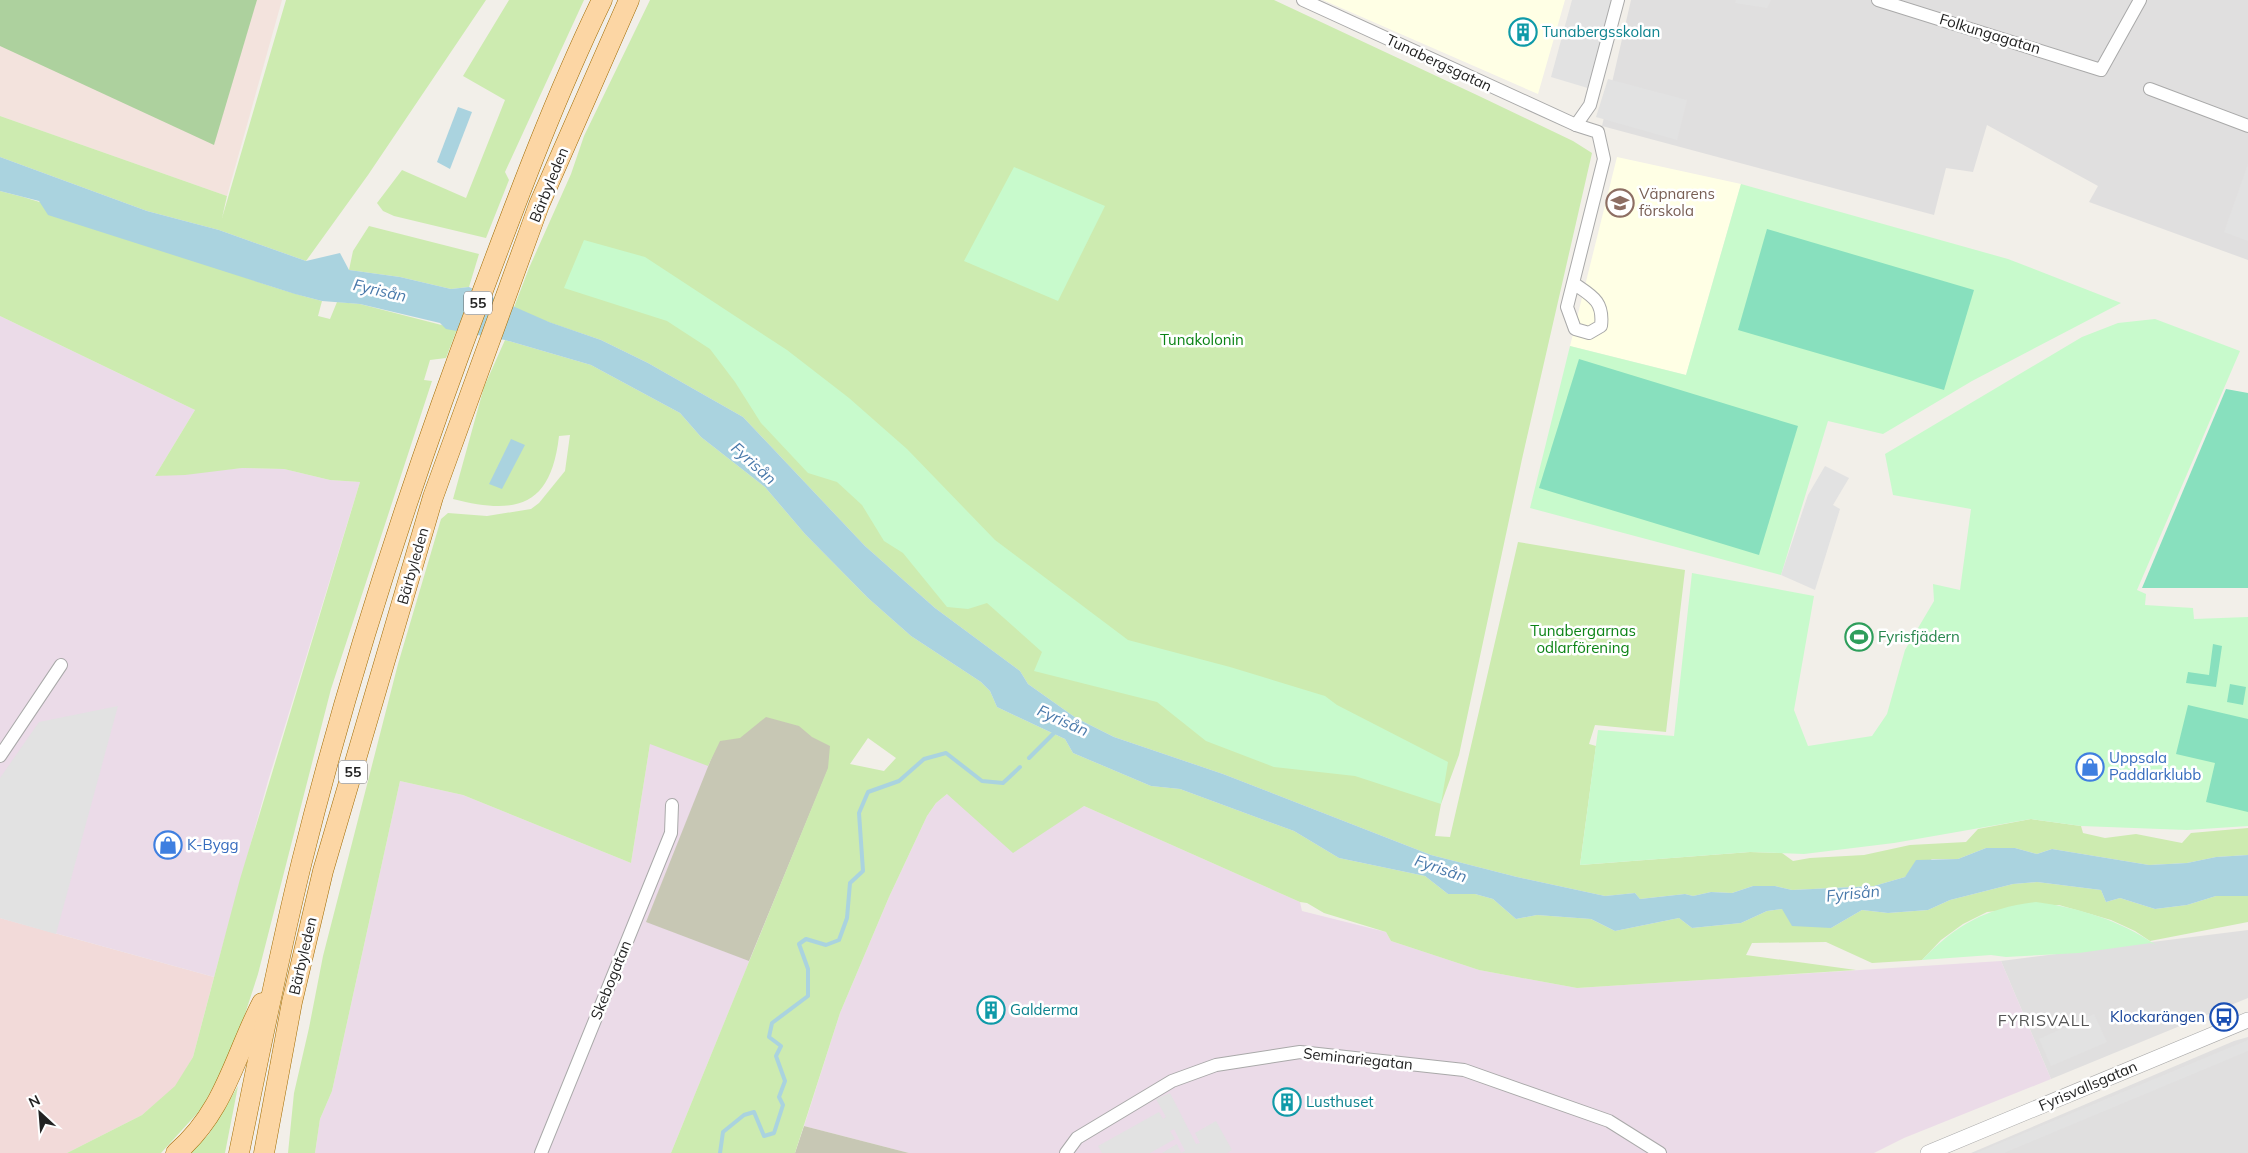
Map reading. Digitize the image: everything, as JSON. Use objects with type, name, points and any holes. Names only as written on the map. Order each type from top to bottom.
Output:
[{"type":"main road","name":"Bärbyleden","points":[[239,1153],[275,979],[303,860],[335,740],[409,493],[438,409],[518,198],[602,0]]},
{"type":"main road","name":"Bärbyleden","points":[[264,1153],[292,1002],[323,871],[433,497],[539,205],[629,0]]},
{"type":"main road","points":[[176,1153],[194,1135],[217,1104],[238,1062],[254,1020],[275,979]]},
{"type":"street","name":"Tunabergsgatan","points":[[1303,0],[1576,125],[1598,132],[1604,159],[1573,283]]},
{"type":"street","points":[[1576,125],[1590,105],[1618,0]]},
{"type":"street","name":"Folkungagatan","points":[[1878,0],[2101,70],[2140,0]]},
{"type":"street","points":[[2150,89],[2248,126]]},
{"type":"street","points":[[0,756],[61,665]]},
{"type":"street","name":"Skebogatan","points":[[540,1153],[671,833],[672,805]]},
{"type":"street","name":"Fyrisvallsgatan","points":[[1928,1153],[2248,1020]]},
{"type":"street","name":"Seminariegatan","points":[[1066,1153],[1077,1138],[1172,1081],[1216,1065],[1300,1052],[1464,1070],[1609,1121],[1660,1153]]},
{"type":"shaded area","points":[[0,0],[282,0],[227,196],[0,116]]},
{"type":"shaded area","points":[[1323,0],[1565,0],[1538,94]]},
{"type":"shaded area","points":[[1572,0],[1611,0],[1591,89],[1551,77]]},
{"type":"shaded area","points":[[1631,0],[2248,0],[2248,260],[2089,202],[2098,186],[1987,125],[1973,172],[1946,168],[1934,215],[1602,126]]},
{"type":"shaded area","points":[[1736,0],[1771,0],[1767,8],[1735,3]]},
{"type":"shaded area","points":[[1608,79],[1687,100],[1677,140],[1596,117]]},
{"type":"shaded area","points":[[1617,157],[1741,184],[1686,375],[1570,346]]},
{"type":"shaded area","points":[[2248,164],[2248,241],[2224,232]]},
{"type":"shaded area","points":[[0,316],[195,410],[155,476],[242,468],[284,469],[330,480],[360,482],[268,781],[214,977],[0,918]]},
{"type":"shaded area","points":[[1825,466],[1849,478],[1833,505],[1840,509],[1815,590],[1781,575],[1808,495]]},
{"type":"shaded area","points":[[118,706],[56,934],[0,918],[0,778],[39,722]]},
{"type":"shaded area","points":[[729,714],[794,717],[836,750],[749,961],[646,922]]},
{"type":"shaded area","points":[[843,732],[671,1153],[315,1153],[320,1119],[332,1091],[400,781],[463,795],[631,863],[650,744]]},
{"type":"shaded area","points":[[947,794],[1084,806],[1300,902],[1302,911],[1386,932],[1391,941],[1479,970],[1577,988],[2001,961],[2051,1079],[1904,1138],[1874,1153],[909,1153],[804,1126],[840,1013],[889,897],[927,816],[936,803]]},
{"type":"shaded area","points":[[0,918],[214,977],[193,1057],[176,1086],[142,1115],[67,1153],[0,1153]]},
{"type":"shaded area","points":[[2248,930],[2248,998],[2051,1079],[2001,961]]},
{"type":"shaded area","points":[[2094,1014],[2107,1042],[2051,1066],[2039,1039]]},
{"type":"shaded area","name":"Klockarängen","points":[[2248,1037],[2248,1153],[1971,1153],[2234,1041]]},
{"type":"shaded area","points":[[2248,1040],[2248,1051],[2004,1153],[1976,1153]]},
{"type":"shaded area","points":[[1170,1093],[1196,1144],[1200,1143],[1195,1133],[1216,1121],[1232,1150],[1227,1153],[1181,1153],[1185,1151],[1174,1129],[1170,1131],[1175,1139],[1150,1153],[1102,1153],[1098,1146],[1159,1112],[1163,1119],[1166,1117],[1156,1099]]},
{"type":"shaded area","points":[[804,1126],[909,1153],[795,1153]]},
{"type":"shaded area","points":[[1177,1144],[1181,1153],[1162,1153]]},
{"type":"green space","points":[[0,0],[257,0],[214,145],[0,46]]},
{"type":"green space","points":[[286,0],[486,0],[368,175],[306,261],[219,230],[147,211],[0,157],[0,116],[227,196],[222,218]]},
{"type":"green space","points":[[509,0],[584,0],[505,172],[509,180],[486,238],[394,216],[383,211],[377,203],[402,170],[466,198],[505,100],[463,76]]},
{"type":"green space","name":"Tunakolonin","points":[[650,0],[1274,0],[1573,141],[1592,153],[1522,459],[1459,755],[1441,804],[1435,836],[1450,837],[1518,542],[1685,570],[1666,732],[1595,725],[1589,744],[1596,746],[1580,865],[1750,852],[1782,853],[1793,861],[1810,858],[1864,855],[1910,845],[1966,842],[1978,829],[2031,819],[2081,826],[2083,833],[2105,838],[2136,834],[2182,843],[2191,833],[2248,828],[2248,855],[2216,857],[2187,863],[2149,865],[2052,849],[2037,854],[2015,848],[1986,848],[1958,859],[1932,859],[1905,877],[1874,886],[1792,890],[1775,886],[1753,886],[1732,893],[1711,892],[1693,896],[1685,894],[1640,899],[1635,893],[1605,896],[1517,877],[1431,855],[1223,774],[1114,737],[1076,718],[1028,684],[1020,671],[935,608],[865,546],[743,417],[648,363],[601,340],[513,310],[529,268],[571,174],[584,136]]},
{"type":"green space","points":[[1014,167],[1105,206],[1058,301],[964,261]]},
{"type":"green space","points":[[1741,184],[2008,259],[2121,303],[1972,381],[1883,434],[1828,421],[1781,575],[1530,508],[1570,346],[1686,375]]},
{"type":"green space","points":[[0,191],[41,202],[121,230],[241,276],[322,301],[318,316],[330,319],[337,302],[360,304],[457,329],[446,358],[430,360],[424,380],[432,381],[331,689],[258,974],[235,1045],[202,1108],[161,1153],[67,1153],[142,1115],[175,1086],[193,1057],[240,879],[360,482],[330,480],[284,469],[242,468],[185,475],[155,476],[195,410],[0,316]]},
{"type":"green space","points":[[369,226],[479,254],[469,287],[451,289],[400,277],[349,270],[353,251]]},
{"type":"green space","points":[[1767,229],[1974,290],[1944,390],[1738,330]]},
{"type":"green space","points":[[584,240],[645,257],[787,350],[849,398],[907,449],[995,540],[1128,640],[1230,667],[1325,696],[1337,705],[1448,762],[1441,804],[1355,776],[1274,767],[1206,741],[1157,702],[1034,671],[1042,652],[987,603],[968,609],[947,607],[903,553],[884,541],[862,505],[837,482],[808,473],[761,423],[735,382],[710,349],[667,321],[564,288]]},
{"type":"green space","points":[[2155,319],[2240,351],[2137,590],[2146,594],[2145,605],[2193,608],[2194,619],[2248,617],[2248,826],[2187,830],[2081,826],[2031,819],[1894,843],[1804,854],[1750,852],[1580,865],[1598,730],[1674,736],[1692,573],[1814,596],[1794,710],[1808,746],[1872,736],[1887,714],[1905,650],[1934,601],[1933,584],[1960,590],[1971,509],[1893,495],[1885,454],[2082,337],[2118,323]]},
{"type":"green space","points":[[505,340],[591,365],[680,413],[701,437],[765,487],[805,534],[868,598],[911,636],[981,682],[990,691],[997,707],[1065,739],[1073,753],[1151,786],[1180,789],[1294,831],[1339,858],[1425,876],[1448,894],[1475,894],[1493,899],[1516,919],[1537,915],[1591,919],[1615,931],[1679,918],[1692,928],[1741,923],[1767,911],[1782,909],[1831,928],[1862,910],[1888,913],[1928,910],[1950,900],[2013,884],[2037,882],[2101,890],[2106,902],[2120,898],[2155,909],[2187,905],[2216,896],[2248,896],[2248,922],[2150,941],[2135,931],[2111,920],[2059,905],[1987,912],[1963,924],[1941,940],[1922,960],[1872,963],[1826,942],[1752,943],[1746,955],[1856,970],[1577,988],[1479,970],[1391,941],[1386,932],[1324,913],[1307,903],[1300,902],[1084,806],[1013,853],[947,794],[936,803],[927,816],[889,897],[840,1013],[795,1153],[671,1153],[828,768],[830,746],[812,737],[799,726],[766,717],[740,738],[720,741],[708,766],[650,744],[631,863],[463,795],[400,781],[332,1091],[320,1119],[315,1153],[288,1153],[294,1093],[323,956],[398,664],[441,519],[448,513],[487,516],[531,509],[539,503],[565,471],[570,435],[559,436],[555,460],[548,478],[538,492],[526,500],[512,505],[495,506],[453,499],[484,387]],"holes":[[[868,738],[896,758],[884,771],[850,764]]]},
{"type":"green space","points":[[1579,359],[1798,426],[1759,555],[1539,488]]},
{"type":"green space","points":[[2226,389],[2248,393],[2248,588],[2142,588]]},
{"type":"green space","points":[[2213,644],[2222,646],[2216,687],[2186,683],[2188,672],[2209,675]]},
{"type":"green space","points":[[2230,684],[2246,687],[2243,705],[2227,702]]},
{"type":"green space","points":[[2188,705],[2248,719],[2248,812],[2206,802],[2215,763],[2176,754]]},
{"type":"green space","points":[[2036,902],[2099,916],[2142,936],[2156,945],[2151,943],[2079,953],[2006,957],[1991,955],[1922,960],[1960,927],[1973,920],[1987,913]]},
{"type":"green space","points":[[238,1086],[225,1153],[190,1153],[209,1134]]},
{"type":"water","points":[[458,107],[472,112],[450,169],[437,162]]},
{"type":"water","name":"Fyrisån","points":[[0,157],[147,211],[219,230],[306,261],[340,253],[349,270],[400,277],[451,289],[469,287],[549,322],[601,340],[648,363],[743,417],[865,546],[935,608],[1020,671],[1028,684],[1076,718],[1114,737],[1223,774],[1431,855],[1517,877],[1605,896],[1635,893],[1640,899],[1685,894],[1693,896],[1711,892],[1732,893],[1753,886],[1775,886],[1792,890],[1874,886],[1905,877],[1916,860],[1958,859],[1986,848],[2015,848],[2037,854],[2052,849],[2149,865],[2187,863],[2216,857],[2248,855],[2248,896],[2216,896],[2187,905],[2155,909],[2120,898],[2106,902],[2101,890],[2037,882],[2013,884],[1950,900],[1928,910],[1888,913],[1862,910],[1831,928],[1792,926],[1782,909],[1767,911],[1741,923],[1692,928],[1679,918],[1615,931],[1591,919],[1537,915],[1516,919],[1493,899],[1475,894],[1448,894],[1425,876],[1339,858],[1294,831],[1180,789],[1151,786],[1073,753],[1065,739],[997,707],[990,691],[981,682],[911,636],[868,598],[805,534],[765,487],[701,437],[680,413],[591,365],[505,340],[446,329],[440,323],[360,304],[322,301],[295,294],[48,215],[39,201],[0,191]]},
{"type":"water","points":[[511,439],[525,445],[502,489],[489,484]]},
{"type":"waterway","name":"Fyrisån","points":[[1029,758],[1056,731]]},
{"type":"waterway","points":[[720,1153],[723,1132],[744,1115],[754,1112],[764,1136],[774,1133],[783,1105],[779,1097],[785,1081],[776,1056],[781,1046],[769,1037],[772,1023],[808,996],[808,969],[799,944],[806,939],[826,945],[839,940],[847,918],[850,883],[863,871],[859,813],[868,792],[899,781],[924,759],[946,753],[982,781],[1003,783],[1020,767]]},
{"type":"place","name":"Tunabergsskolan","points":[[1523,32]]},
{"type":"place","name":"Väpnarens förskola","points":[[1620,203]]},
{"type":"place","name":"Fyrisfjädern","points":[[1859,637]]},
{"type":"place","name":"Uppsala Paddlarklubb","points":[[2090,767]]},
{"type":"place","name":"K-Bygg","points":[[168,845]]},
{"type":"place","name":"Galderma","points":[[991,1010]]},
{"type":"place","name":"Klockarängen","points":[[2224,1017]]},
{"type":"place","name":"Lusthuset","points":[[1287,1102]]},
{"type":"district","name":"FYRISVALL","points":[[2044,1020]]},
{"type":"park label","name":"Tunabergarnas odlarförening","points":[[1583,640]]}]
